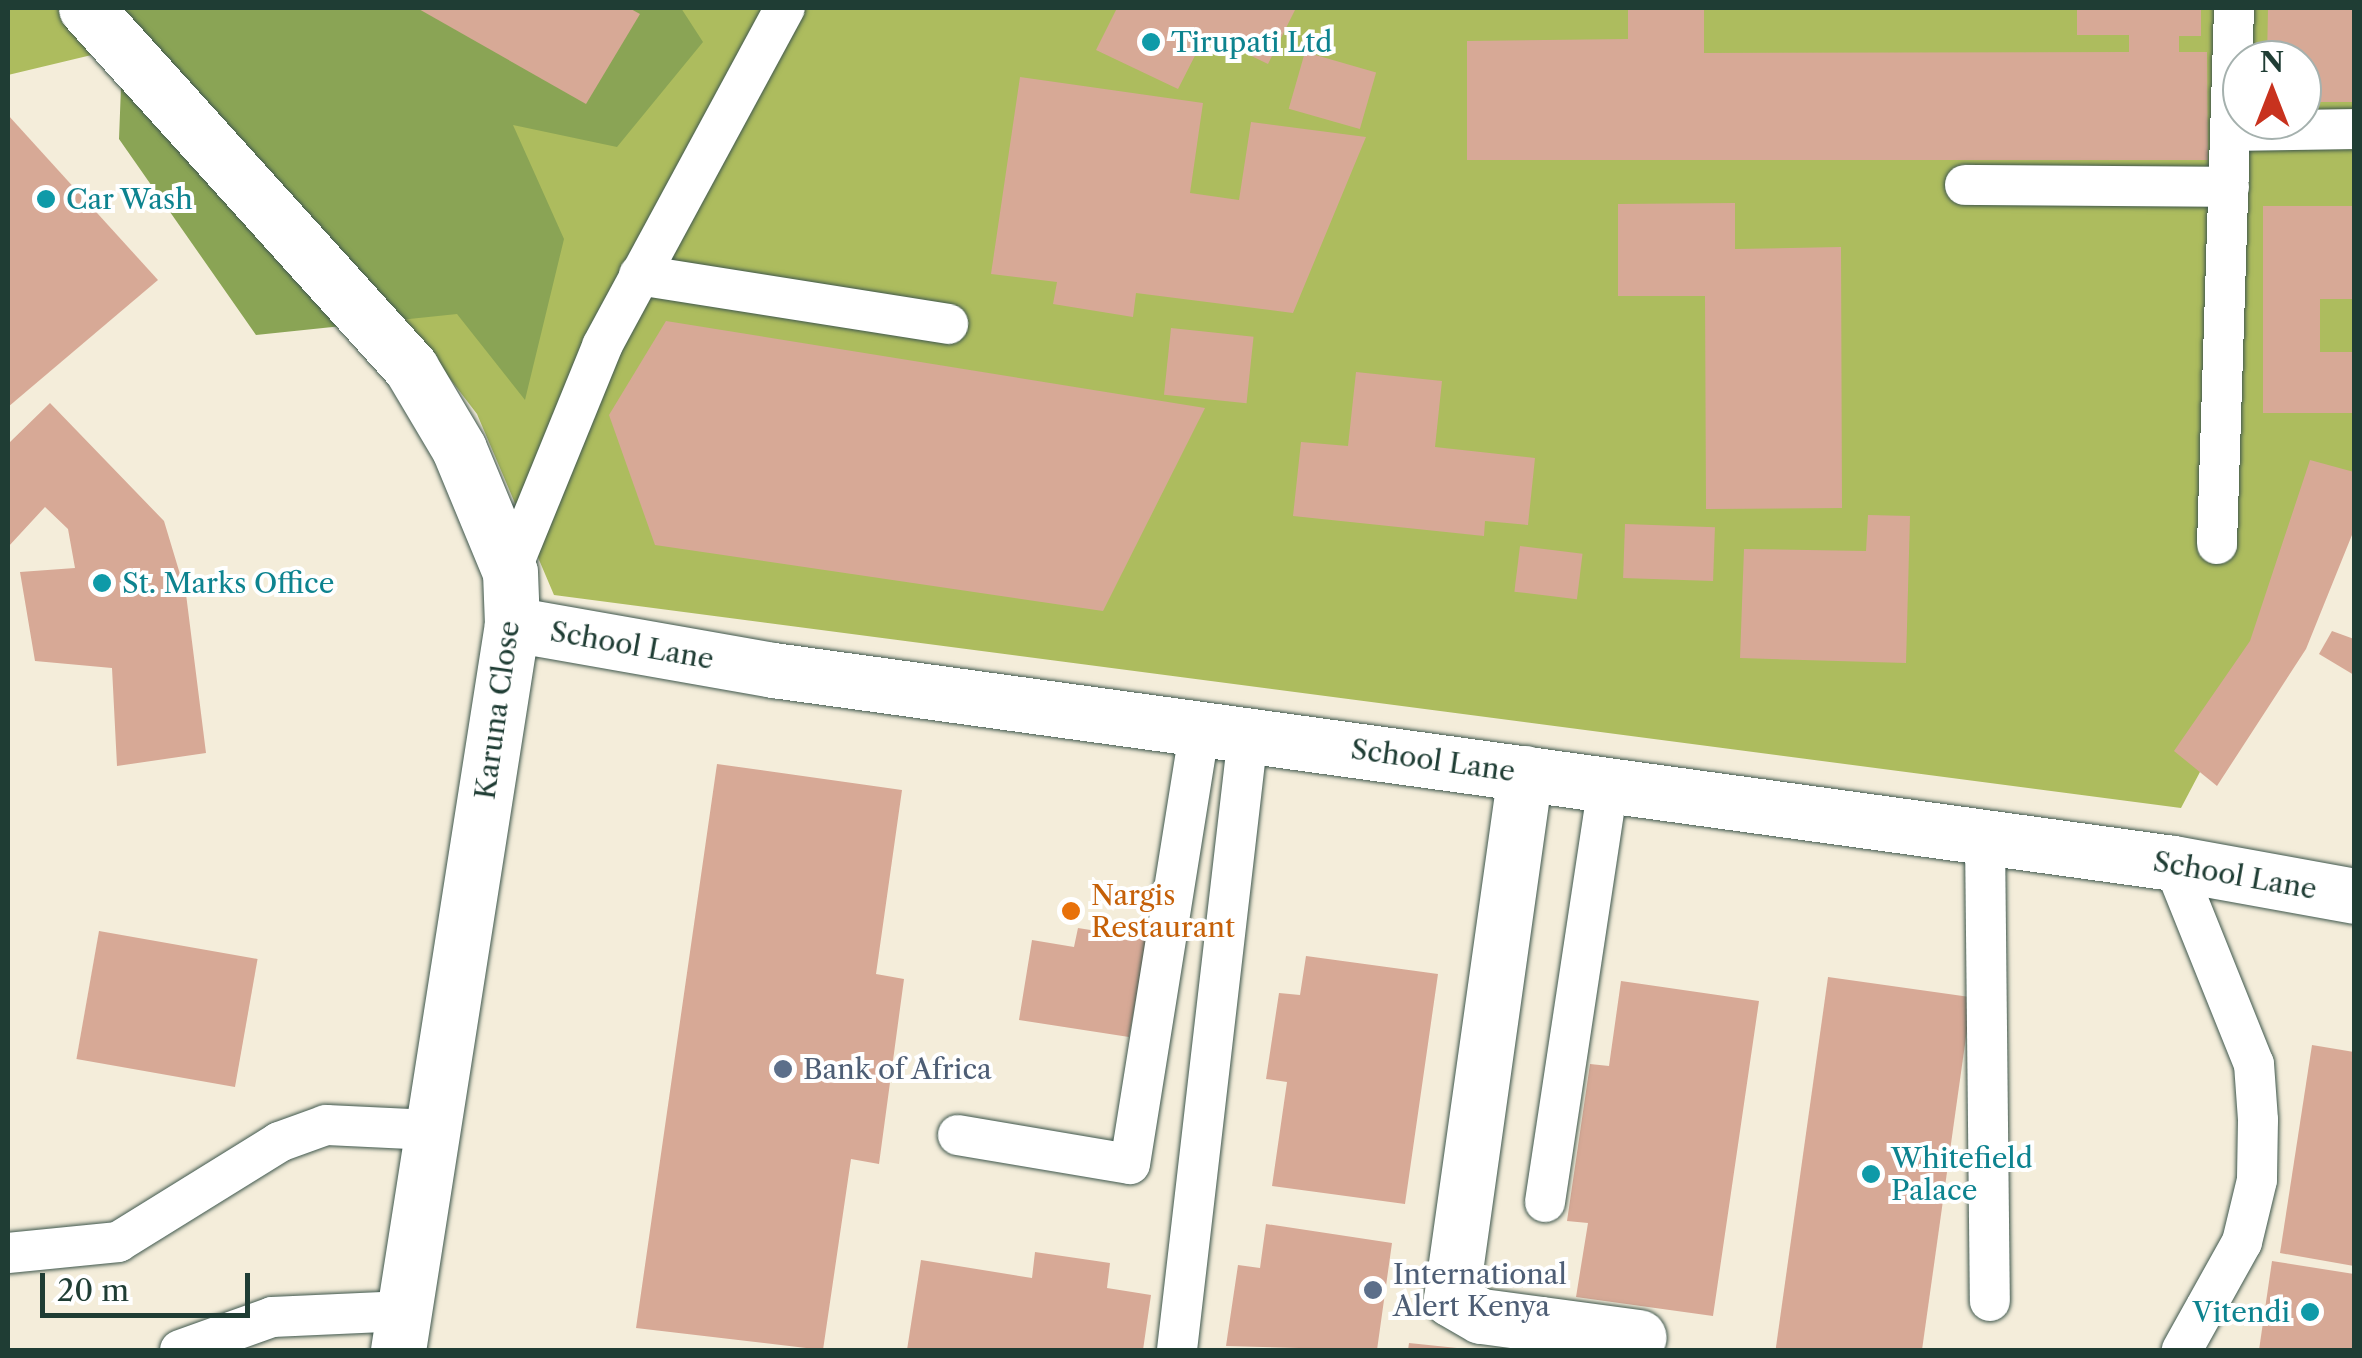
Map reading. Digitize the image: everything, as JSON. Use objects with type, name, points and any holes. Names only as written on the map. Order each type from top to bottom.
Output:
[{"type":"street","points":[[86,8],[410,368],[458,449],[511,598]]},
{"type":"street","name":"School Lane","points":[[511,598],[773,670],[2173,862],[2354,896]]},
{"type":"street","name":"Karuna Close","points":[[401,1331],[511,598]]},
{"type":"street","points":[[1525,773],[1451,1298],[1481,1316],[1639,1337]]},
{"type":"lane","name":"Karuna Close","points":[[511,598],[602,346],[785,8]]},
{"type":"lane","points":[[2234,8],[2234,40]]},
{"type":"lane","points":[[2322,130],[2354,129]]},
{"type":"lane","points":[[2218,544],[2232,140]]},
{"type":"lane","points":[[1965,185],[2229,187]]},
{"type":"lane","points":[[639,276],[948,324]]},
{"type":"lane","points":[[958,1135],[1130,1164],[1224,731]]},
{"type":"lane","points":[[1177,1350],[1224,731]]},
{"type":"lane","points":[[1544,1202],[1608,785]]},
{"type":"lane","points":[[1984,837],[1990,1301]]},
{"type":"lane","points":[[2173,862],[2254,1064],[2258,1120],[2257,1180],[2242,1242],[2182,1350]]},
{"type":"lane","points":[[8,1253],[118,1242],[280,1142],[326,1125],[432,1130]]},
{"type":"lane","points":[[180,1350],[272,1317],[401,1331]]},
{"type":"green space","points":[[8,8],[2354,8],[2354,480],[2181,808],[554,595],[477,414],[291,171],[171,36],[8,75]]},
{"type":"green space","points":[[124,8],[681,8],[703,42],[617,147],[513,125],[564,239],[525,400],[457,314],[256,335],[119,139]]},
{"type":"building","points":[[417,8],[629,8],[640,14],[586,104]]},
{"type":"building","name":"Tirupati Ltd","points":[[1117,8],[1296,8],[1268,64],[1206,34],[1178,89],[1096,50]]},
{"type":"building","points":[[1628,8],[1704,8],[1704,53],[2129,52],[2129,35],[2077,35],[2077,8],[2201,8],[2201,36],[2179,36],[2179,52],[2207,52],[2208,160],[1467,160],[1467,41],[1628,39]]},
{"type":"building","points":[[2268,8],[2354,8],[2354,102],[2322,102],[2322,40],[2267,40]]},
{"type":"building","points":[[1305,52],[1376,72],[1360,129],[1289,109]]},
{"type":"building","points":[[1020,77],[1203,103],[1190,193],[1239,200],[1251,122],[1366,137],[1293,313],[1136,293],[1133,317],[1053,304],[1057,282],[991,274]]},
{"type":"building","name":"Car Wash","points":[[8,115],[158,280],[8,407]]},
{"type":"building","points":[[1735,203],[1735,249],[1841,247],[1842,508],[1706,509],[1705,296],[1618,296],[1618,204]]},
{"type":"building","points":[[2263,206],[2354,206],[2354,299],[2320,299],[2320,352],[2354,352],[2354,413],[2263,413]]},
{"type":"building","points":[[666,321],[1205,408],[1103,611],[655,545],[609,415]]},
{"type":"building","points":[[1171,328],[1254,337],[1247,403],[1164,395]]},
{"type":"building","points":[[1356,372],[1442,381],[1435,447],[1535,458],[1528,525],[1485,521],[1484,536],[1293,516],[1301,442],[1348,446]]},
{"type":"building","name":"St. Marks Office","points":[[50,403],[164,521],[186,594],[206,753],[117,766],[112,668],[35,661],[20,572],[75,568],[68,529],[45,507],[8,547],[8,444]]},
{"type":"building","points":[[2310,460],[2354,472],[2354,530],[2306,649],[2217,786],[2174,751],[2250,641]]},
{"type":"building","points":[[1868,515],[1910,516],[1906,663],[1740,658],[1744,549],[1866,551]]},
{"type":"building","points":[[1625,524],[1715,527],[1713,581],[1623,578]]},
{"type":"building","points":[[1520,546],[1583,554],[1577,599],[1514,592]]},
{"type":"building","points":[[2332,631],[2354,639],[2354,675],[2319,654]]},
{"type":"building","name":"Bank of Africa","points":[[717,764],[902,790],[876,974],[904,979],[879,1164],[851,1159],[823,1350],[636,1328]]},
{"type":"building","points":[[1078,928],[1147,939],[1129,1037],[1019,1020],[1032,940],[1074,947]]},
{"type":"building","points":[[99,931],[258,959],[235,1087],[76,1059]]},
{"type":"building","points":[[1306,956],[1438,974],[1405,1204],[1272,1186],[1287,1082],[1266,1079],[1279,993],[1300,995]]},
{"type":"building","name":"Whitefield Palace","points":[[1828,977],[1972,997],[1922,1350],[1776,1350]]},
{"type":"building","points":[[1621,981],[1759,1001],[1713,1316],[1576,1297],[1588,1223],[1567,1221],[1590,1064],[1609,1066]]},
{"type":"building","points":[[2312,1045],[2354,1052],[2354,1266],[2280,1253]]},
{"type":"building","points":[[1266,1224],[1392,1243],[1377,1350],[1226,1346],[1238,1265],[1260,1268]]},
{"type":"building","points":[[1035,1252],[1110,1263],[1107,1288],[1151,1295],[1143,1350],[907,1350],[921,1260],[1032,1278]]},
{"type":"building","name":"Vitendi","points":[[2272,1261],[2354,1274],[2354,1350],[2259,1350]]},
{"type":"building","points":[[1409,1343],[1457,1348],[1457,1350],[1408,1350]]},
{"type":"place","name":"Tirupati Ltd","points":[[1151,42]]},
{"type":"place","name":"Car Wash","points":[[46,199]]},
{"type":"place","name":"St. Marks Office","points":[[102,583]]},
{"type":"place","name":"Nargis Restaurant","points":[[1071,911]]},
{"type":"place","name":"Bank of Africa","points":[[783,1069]]},
{"type":"place","name":"Whitefield Palace","points":[[1871,1174]]},
{"type":"place","name":"International Alert Kenya","points":[[1373,1290]]},
{"type":"place","name":"Vitendi","points":[[2310,1312]]}]
